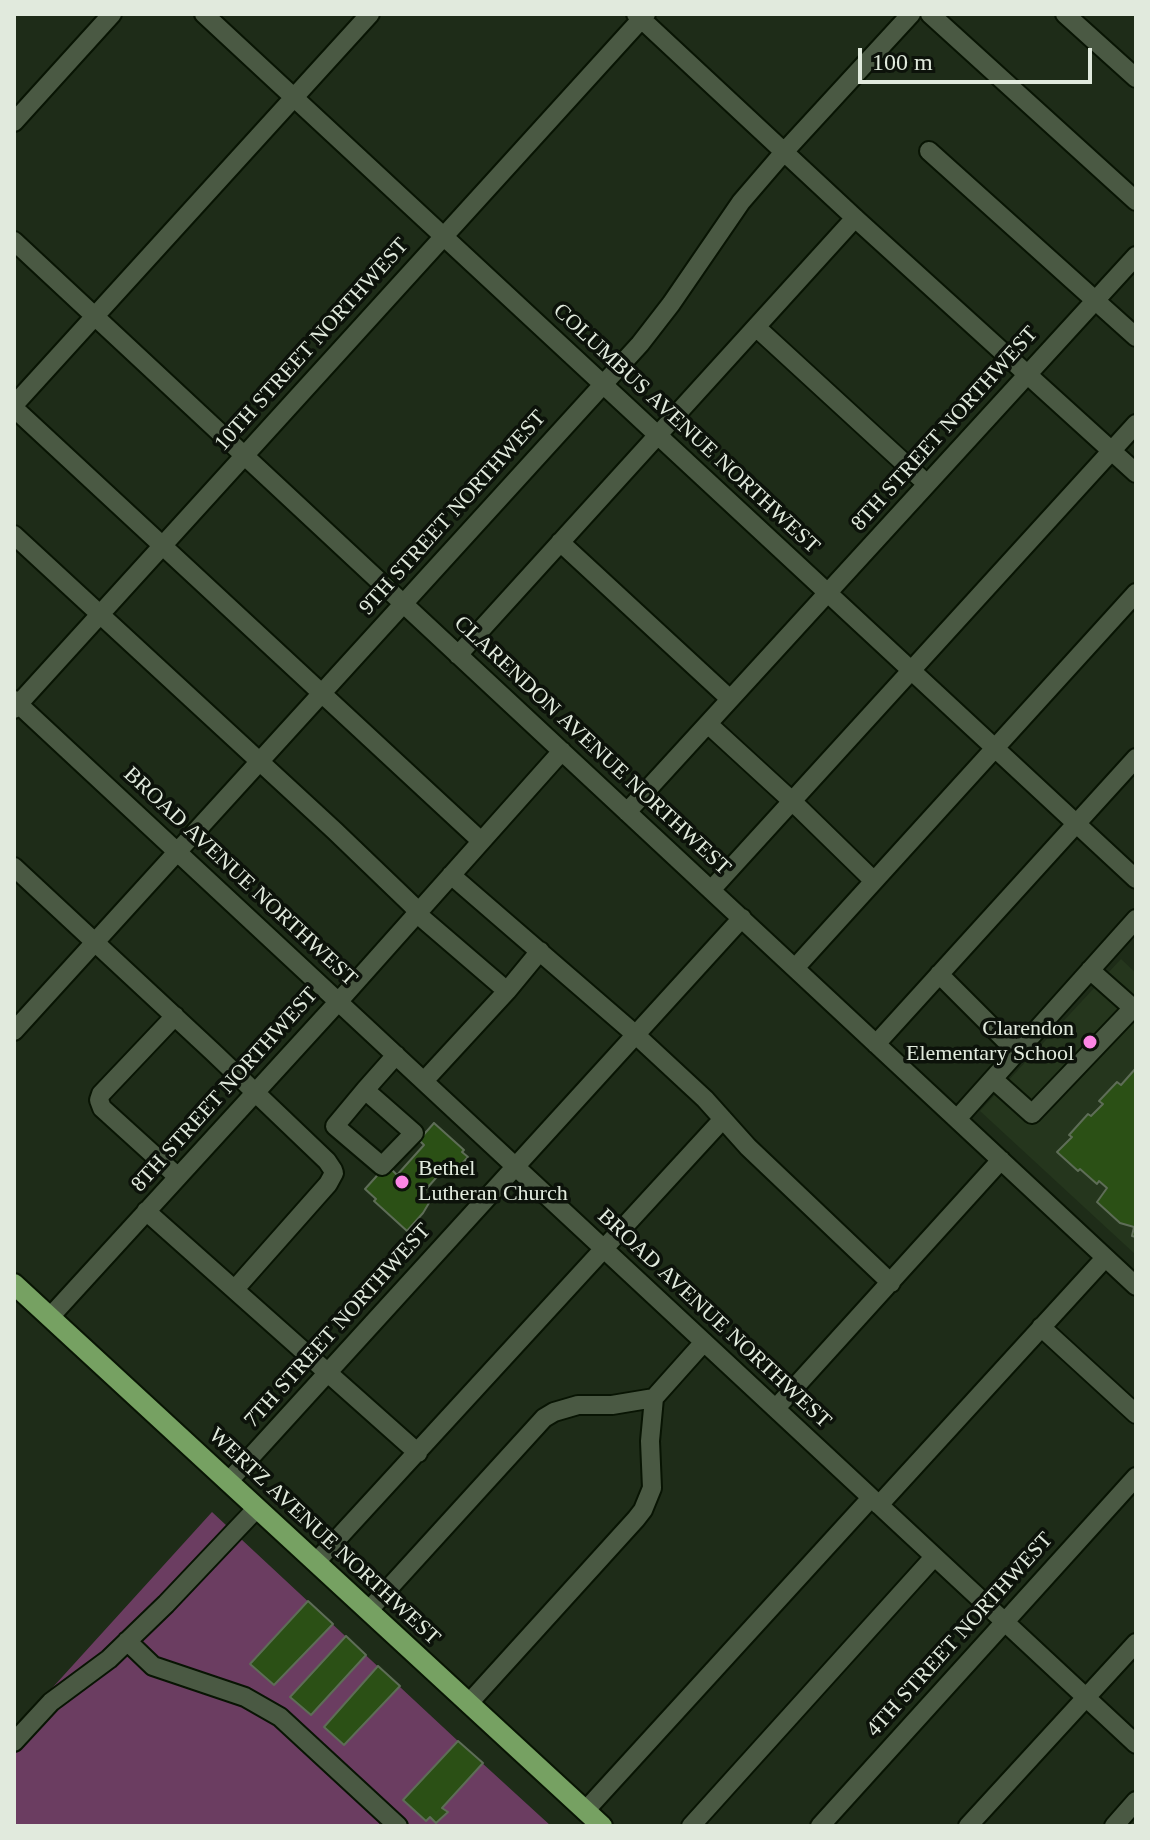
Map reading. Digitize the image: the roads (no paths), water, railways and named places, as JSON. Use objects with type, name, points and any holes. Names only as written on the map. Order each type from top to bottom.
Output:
[{"type":"main road","name":"WERTZ AVENUE NORTHWEST","points":[[14,1284],[602,1826]]},
{"type":"street","points":[[14,122],[112,14]]},
{"type":"street","name":"COLUMBUS AVENUE NORTHWEST","points":[[204,14],[1136,879]]},
{"type":"street","points":[[370,14],[15,404],[481,841]]},
{"type":"street","name":"9TH STREET NORTHWEST","points":[[14,1031],[640,344],[741,202],[911,14]]},
{"type":"street","points":[[930,14],[1136,201]]},
{"type":"street","points":[[1065,14],[1136,78]]},
{"type":"street","points":[[641,16],[855,218],[1136,473]]},
{"type":"street","name":"10TH STREET NORTHWEST","points":[[15,704],[444,237],[641,16]]},
{"type":"street","points":[[929,151],[1136,337]]},
{"type":"street","points":[[458,655],[855,218]]},
{"type":"street","name":"CLARENDON AVENUE NORTHWEST","points":[[14,241],[1136,1286]]},
{"type":"street","name":"8TH STREET NORTHWEST","points":[[627,812],[1136,256]]},
{"type":"street","points":[[756,327],[927,484]]},
{"type":"street","points":[[711,890],[1136,424]]},
{"type":"street","points":[[14,535],[261,762],[401,894],[422,918],[507,991]]},
{"type":"street","points":[[560,542],[730,699]]},
{"type":"street","points":[[795,968],[1136,593]]},
{"type":"street","name":"BROAD AVENUE NORTHWEST","points":[[15,704],[339,1001],[1136,1744]]},
{"type":"street","points":[[708,724],[874,881]]},
{"type":"street","name":"8TH STREET NORTHWEST","points":[[50,1317],[562,751]]},
{"type":"street","points":[[876,1044],[1136,758]]},
{"type":"street","points":[[15,869],[255,1092],[327,1161],[334,1173],[323,1191],[235,1289]]},
{"type":"street","points":[[451,875],[636,1035],[891,1283]]},
{"type":"street","name":"7TH STREET NORTHWEST","points":[[228,1482],[742,918]]},
{"type":"street","points":[[957,1119],[1136,919]]},
{"type":"street","points":[[424,1081],[540,951]]},
{"type":"street","points":[[993,1079],[1032,1114],[1134,1009],[1090,970]]},
{"type":"street","points":[[939,974],[1017,1052]]},
{"type":"street","points":[[175,1016],[101,1094],[99,1100],[104,1111],[178,1177]]},
{"type":"street","points":[[365,1090],[396,1055]]},
{"type":"street","points":[[316,1562],[723,1119]]},
{"type":"street","points":[[776,1408],[1001,1160]]},
{"type":"street","points":[[146,1211],[418,1453]]},
{"type":"street","points":[[585,1811],[1105,1258]]},
{"type":"street","points":[[1041,1327],[1136,1414]]},
{"type":"street","points":[[469,1703],[643,1510],[652,1488],[650,1441],[654,1398],[704,1342]]},
{"type":"street","points":[[369,1610],[544,1418],[578,1405],[612,1405],[654,1398]]},
{"type":"street","name":"4TH STREET NORTHWEST","points":[[820,1826],[1136,1477]]},
{"type":"street","points":[[14,1742],[51,1702],[109,1659],[257,1508]]},
{"type":"street","points":[[691,1826],[934,1557]]},
{"type":"street","points":[[127,1641],[153,1666],[245,1697],[280,1717],[398,1826]]},
{"type":"street","points":[[968,1826],[1136,1643]]},
{"type":"street","points":[[1114,1826],[1136,1801]]},
{"type":"place","name":"Clarendon Elementary School","points":[[1090,1042]]},
{"type":"place","name":"Bethel Lutheran Church","points":[[402,1182]]}]
